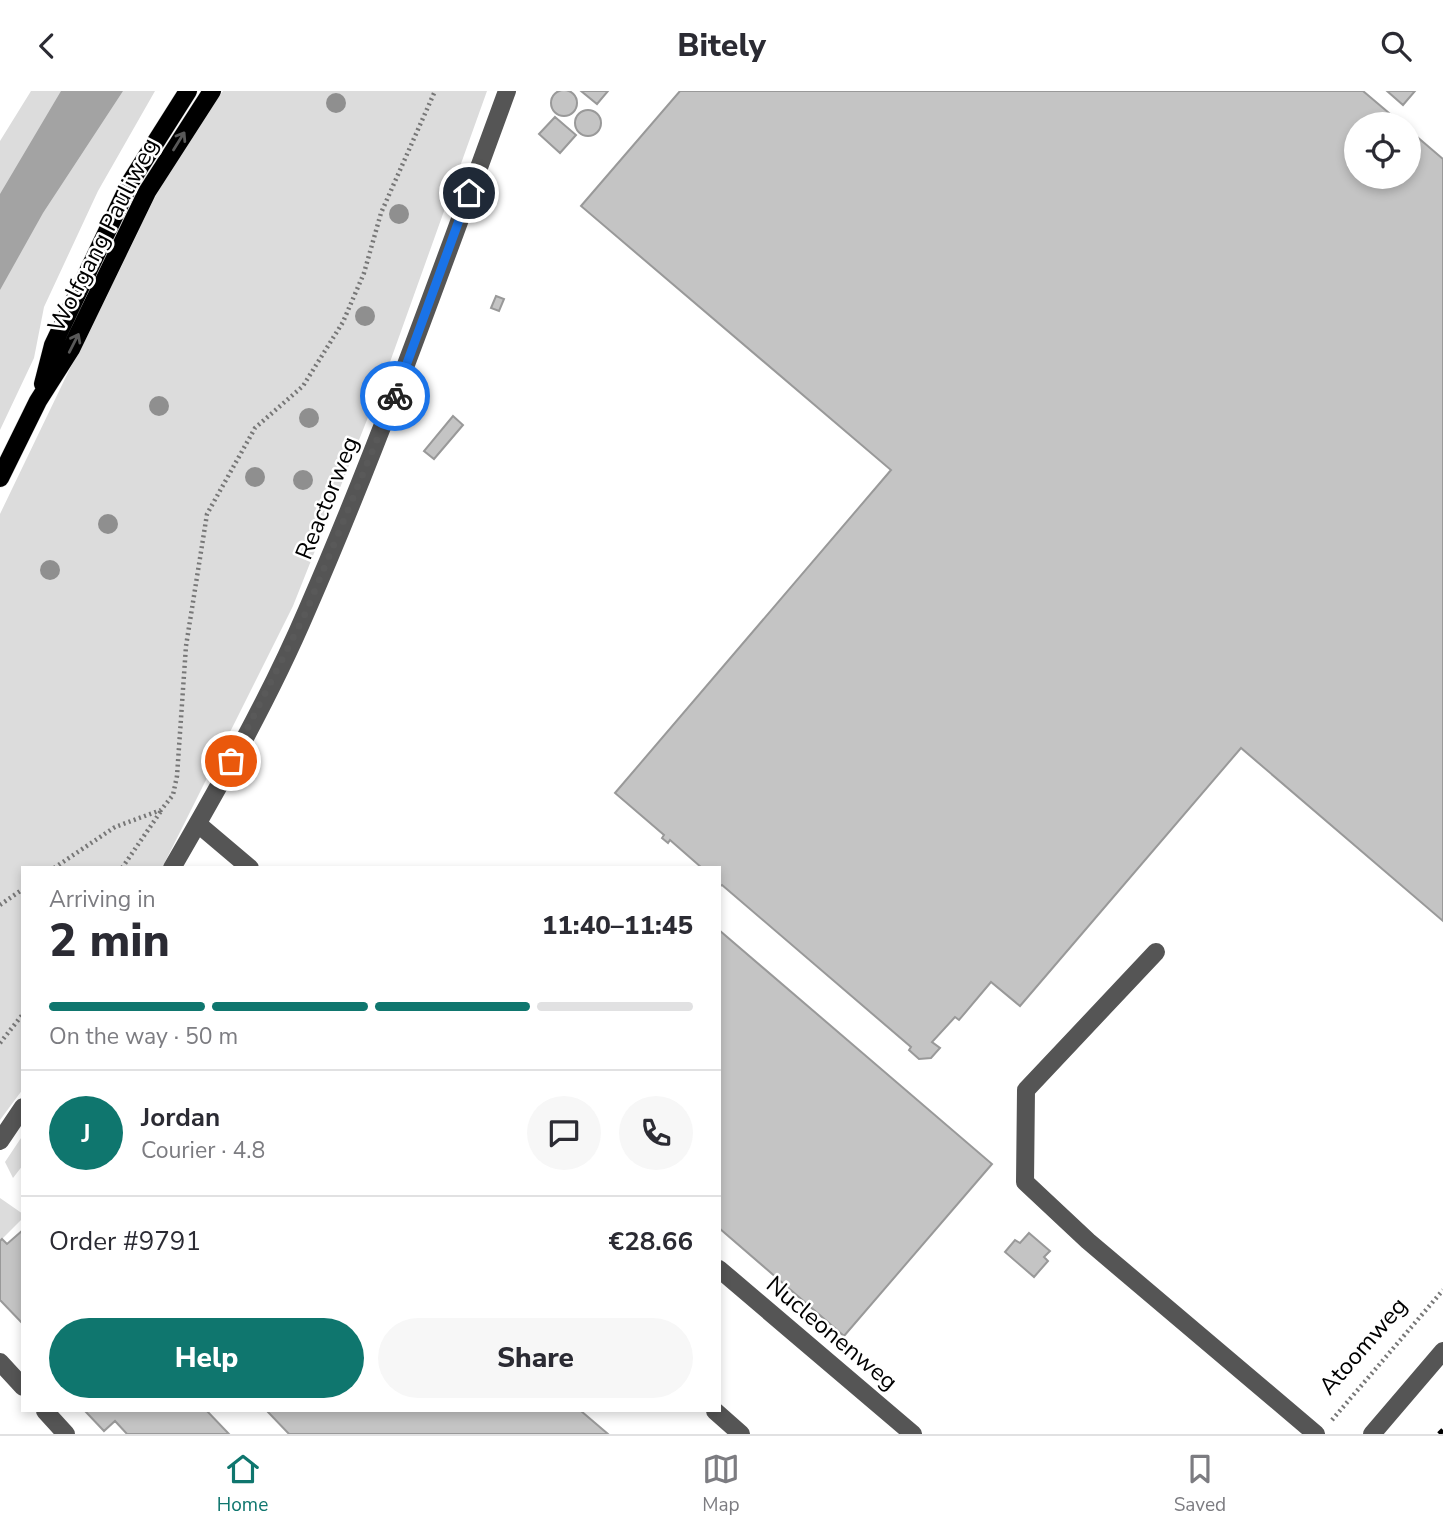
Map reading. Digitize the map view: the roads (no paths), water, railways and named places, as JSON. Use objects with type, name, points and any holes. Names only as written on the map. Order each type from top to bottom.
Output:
[{"type":"main road","name":"Wolfgang Pauliweg","points":[[38,401],[53,345],[131,181],[188,91]]},
{"type":"main road","name":"Wolfgang Pauliweg","points":[[0,478],[38,401],[71,349],[148,192],[212,91]]},
{"type":"street","name":"Reactorweg","points":[[173,866],[198,824],[306,612],[395,396],[507,91]]},
{"type":"street","points":[[198,824],[248,866]]},
{"type":"street","points":[[1156,953],[1026,1090],[1025,1182],[1088,1241],[1322,1429]]},
{"type":"street","points":[[0,1141],[21,1110]]},
{"type":"street","name":"Nucleonenweg","points":[[721,1271],[913,1434]]},
{"type":"street","points":[[1372,1434],[1443,1351]]},
{"type":"street","points":[[0,1362],[21,1385]]},
{"type":"street","points":[[46,1412],[66,1434]]},
{"type":"street","points":[[716,1412],[741,1434]]},
{"type":"railway","points":[[1439,1434],[1443,1430]]}]
